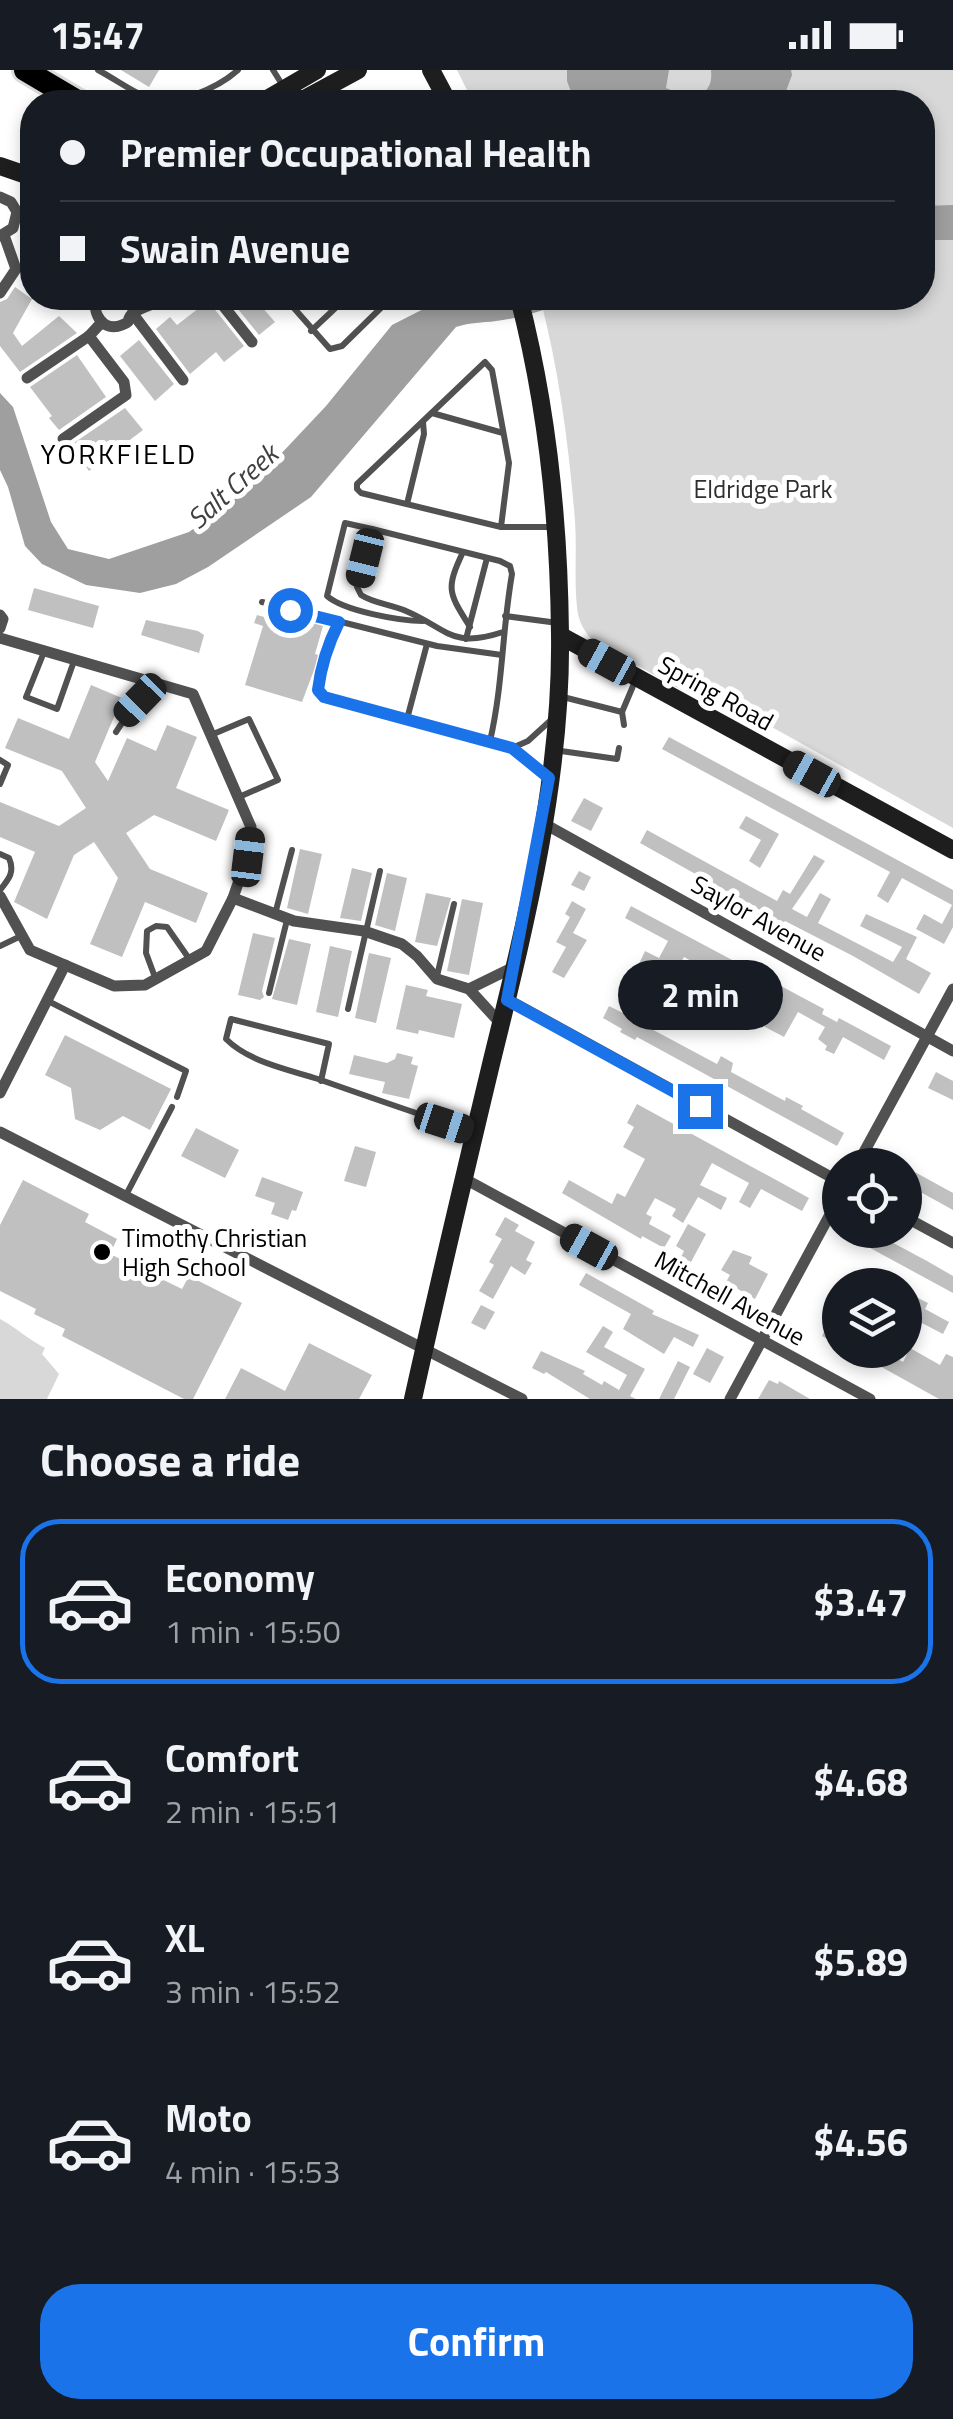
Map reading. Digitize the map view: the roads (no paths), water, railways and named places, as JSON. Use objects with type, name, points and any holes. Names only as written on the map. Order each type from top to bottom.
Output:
[{"type":"highway","points":[[25,70],[59,90]]},
{"type":"main road","points":[[299,90],[316,70]]},
{"type":"main road","points":[[315,90],[358,70]]},
{"type":"main road","points":[[413,1399],[507,1000],[553,749],[560,630],[552,481],[522,310]]},
{"type":"main road","name":"Spring Road","points":[[560,630],[637,678],[953,850]]},
{"type":"street","points":[[0,197],[20,213]]},
{"type":"street","points":[[0,293],[16,268],[2,235],[15,224],[17,212]]},
{"type":"street","points":[[95,310],[102,322],[112,326],[122,325],[131,310]]},
{"type":"street","points":[[136,310],[183,380]]},
{"type":"street","points":[[227,310],[252,342]]},
{"type":"street","points":[[28,378],[89,336],[102,322]]},
{"type":"street","points":[[62,439],[126,395],[124,382],[89,336]]},
{"type":"street","points":[[0,614],[0,628]]},
{"type":"street","points":[[0,638],[193,694],[251,827],[248,857],[233,898],[206,951],[145,985],[114,986],[30,950],[0,893]]},
{"type":"street","name":"Saylor Avenue","points":[[542,824],[953,1051]]},
{"type":"street","points":[[233,898],[282,916],[367,932],[402,944],[437,979],[469,990],[501,1024]]},
{"type":"street","points":[[0,1093],[65,965]]},
{"type":"street","points":[[469,990],[514,967]]},
{"type":"street","points":[[866,1148],[953,989]]},
{"type":"street","points":[[507,1000],[822,1172]]},
{"type":"street","points":[[0,1132],[522,1399]]},
{"type":"street","name":"Mitchell Avenue","points":[[464,1179],[870,1399]]},
{"type":"street","points":[[922,1227],[953,1244]]},
{"type":"street","points":[[730,1399],[822,1230]]},
{"type":"lane","points":[[98,70],[134,90]]},
{"type":"lane","points":[[207,90],[238,70]]},
{"type":"lane","points":[[327,90],[330,85]]},
{"type":"lane","points":[[295,310],[330,349],[342,346],[379,310]]},
{"type":"lane","points":[[312,331],[334,310]]},
{"type":"lane","points":[[502,527],[508,462],[492,370],[486,362],[357,484],[361,493],[502,527],[554,527]]},
{"type":"lane","points":[[432,413],[503,433]]},
{"type":"lane","points":[[407,504],[424,434],[423,421]]},
{"type":"lane","points":[[423,622],[339,604],[327,596],[345,522],[510,566],[500,696],[490,740]]},
{"type":"lane","points":[[372,529],[358,587],[361,595],[407,611],[436,630],[466,640],[503,632]]},
{"type":"lane","points":[[464,552],[451,583],[451,595],[470,627]]},
{"type":"lane","points":[[466,640],[487,558]]},
{"type":"lane","points":[[262,602],[427,644],[502,654]]},
{"type":"lane","points":[[504,616],[560,630]]},
{"type":"lane","points":[[339,622],[325,652],[318,690],[324,697],[490,740],[512,748],[549,778]]},
{"type":"lane","points":[[408,719],[427,644]]},
{"type":"lane","points":[[44,651],[26,698],[57,708],[75,660]]},
{"type":"lane","points":[[624,725],[622,712],[637,678]]},
{"type":"lane","points":[[116,732],[150,681]]},
{"type":"lane","points":[[557,695],[622,712]]},
{"type":"lane","points":[[512,748],[528,741],[556,715]]},
{"type":"lane","points":[[211,735],[249,719],[278,780],[238,798]]},
{"type":"lane","points":[[553,749],[617,759],[620,748]]},
{"type":"lane","points":[[0,760],[8,765],[0,784]]},
{"type":"lane","points":[[270,993],[292,850]]},
{"type":"lane","points":[[0,854],[9,858],[12,874],[0,893]]},
{"type":"lane","points":[[348,1009],[380,871]]},
{"type":"lane","points":[[437,979],[454,904]]},
{"type":"lane","points":[[156,980],[145,941],[147,931],[156,926],[167,927],[190,962]]},
{"type":"lane","points":[[0,946],[21,936]]},
{"type":"lane","points":[[47,1000],[186,1071],[177,1097]]},
{"type":"lane","points":[[321,1080],[329,1044],[231,1019],[226,1039],[239,1052],[474,1133]]},
{"type":"lane","points":[[125,1197],[172,1107]]},
{"type":"place","name":"Timothy Christian High School","points":[[102,1252]]},
{"type":"district","name":"YORKFIELD","points":[[119,453]]},
{"type":"water label","name":"Salt Creek","points":[[232,486]]},
{"type":"park label","name":"Eldridge Park","points":[[763,489]]}]
